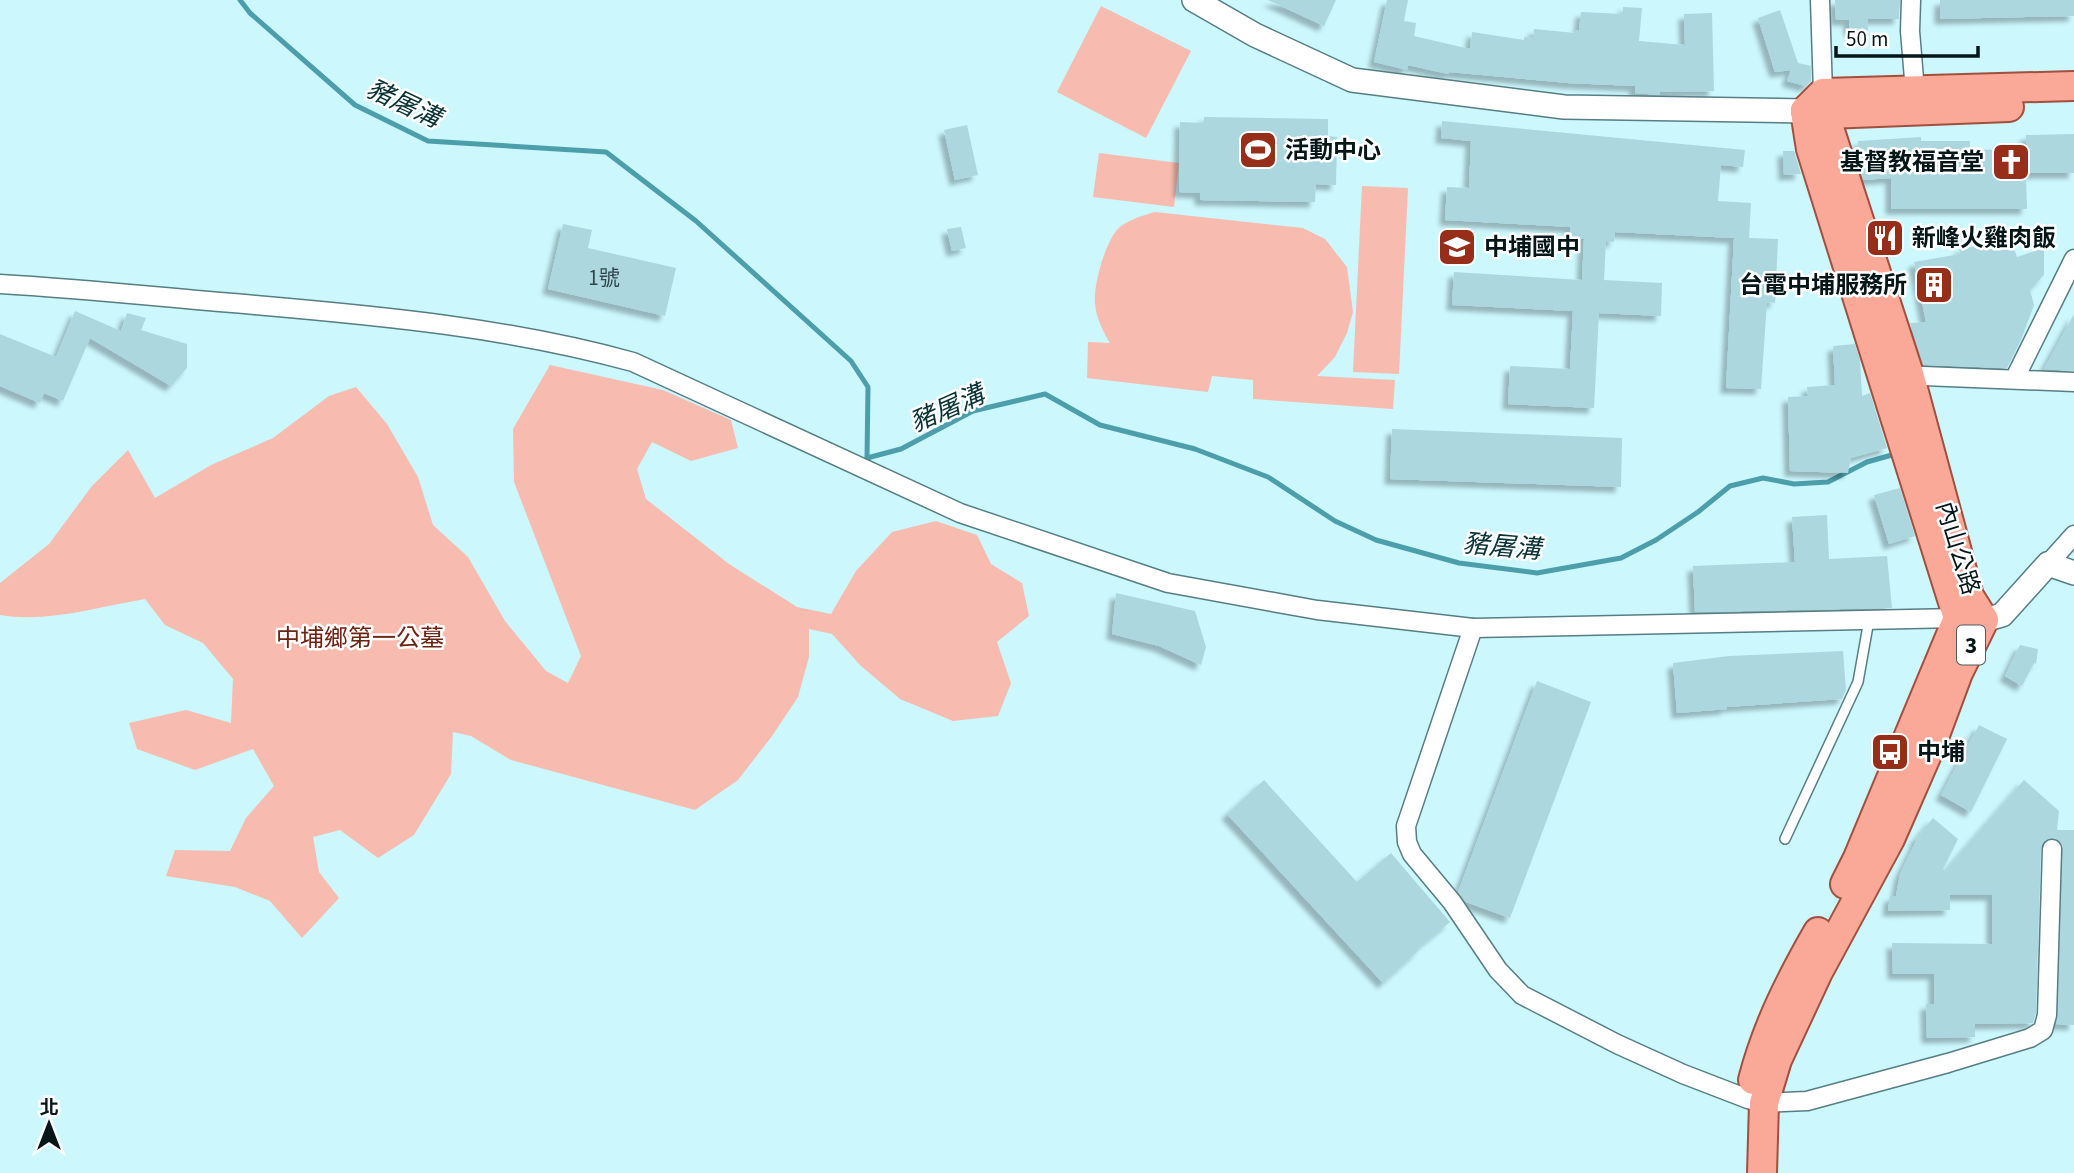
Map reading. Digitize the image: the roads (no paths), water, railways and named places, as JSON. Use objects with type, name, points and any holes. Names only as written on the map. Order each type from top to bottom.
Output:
[{"type":"main road","points":[[1814,102],[1915,90],[2074,86]]},
{"type":"main road","points":[[1814,102],[1827,114],[2074,104]]},
{"type":"main road","name":"內山公路","points":[[1746,1173],[1756,1101],[1818,972],[1890,839],[1932,743],[1958,673],[1971,619],[1969,596],[1871,297],[1830,131],[1814,102]]},
{"type":"main road","name":"內山公路","points":[[1756,1101],[1762,1173]]},
{"type":"street","points":[[1194,0],[1255,35],[1352,80],[1564,107],[1814,102],[1821,0]]},
{"type":"street","points":[[1911,0],[1910,31],[1915,90]]},
{"type":"street","points":[[2015,378],[2074,258]]},
{"type":"street","points":[[0,284],[335,312],[529,336],[578,346],[633,362],[960,513],[1168,583],[1317,610],[1473,628],[1971,619],[2002,615],[2074,535]]},
{"type":"street","points":[[1896,375],[2074,382]]},
{"type":"street","points":[[2048,564],[2074,573]]},
{"type":"street","points":[[1473,628],[1406,826],[1407,842],[1412,854],[1452,902],[1498,970],[1522,995],[1682,1074],[1756,1101],[1807,1101],[2030,1038],[2043,1030],[2047,1015],[2052,849]]},
{"type":"lane","points":[[1785,839],[1858,682],[1869,620]]},
{"type":"waterway","name":"豬屠溝","points":[[240,0],[250,13],[355,105],[428,141],[606,152],[696,221],[851,361],[868,387],[867,458],[901,449],[973,411],[1045,394],[1100,425],[1195,449],[1268,477],[1335,521],[1376,540],[1459,563],[1537,573],[1621,558],[1656,540],[1698,512],[1730,486],[1763,478],[1794,484],[1828,482],[1867,462],[1899,453]]},
{"type":"place","name":"活動中心","points":[[1258,150]]},
{"type":"place","name":"基督教福音堂","points":[[2011,162]]},
{"type":"place","name":"新峰火雞肉飯","points":[[1885,238]]},
{"type":"place","name":"中埔國中","points":[[1457,247]]},
{"type":"place","name":"台電中埔服務所","points":[[1934,285]]},
{"type":"place","name":"中埔","points":[[1890,752]]},
{"type":"park label","name":"中埔鄉第一公墓","points":[[360,638]]}]
